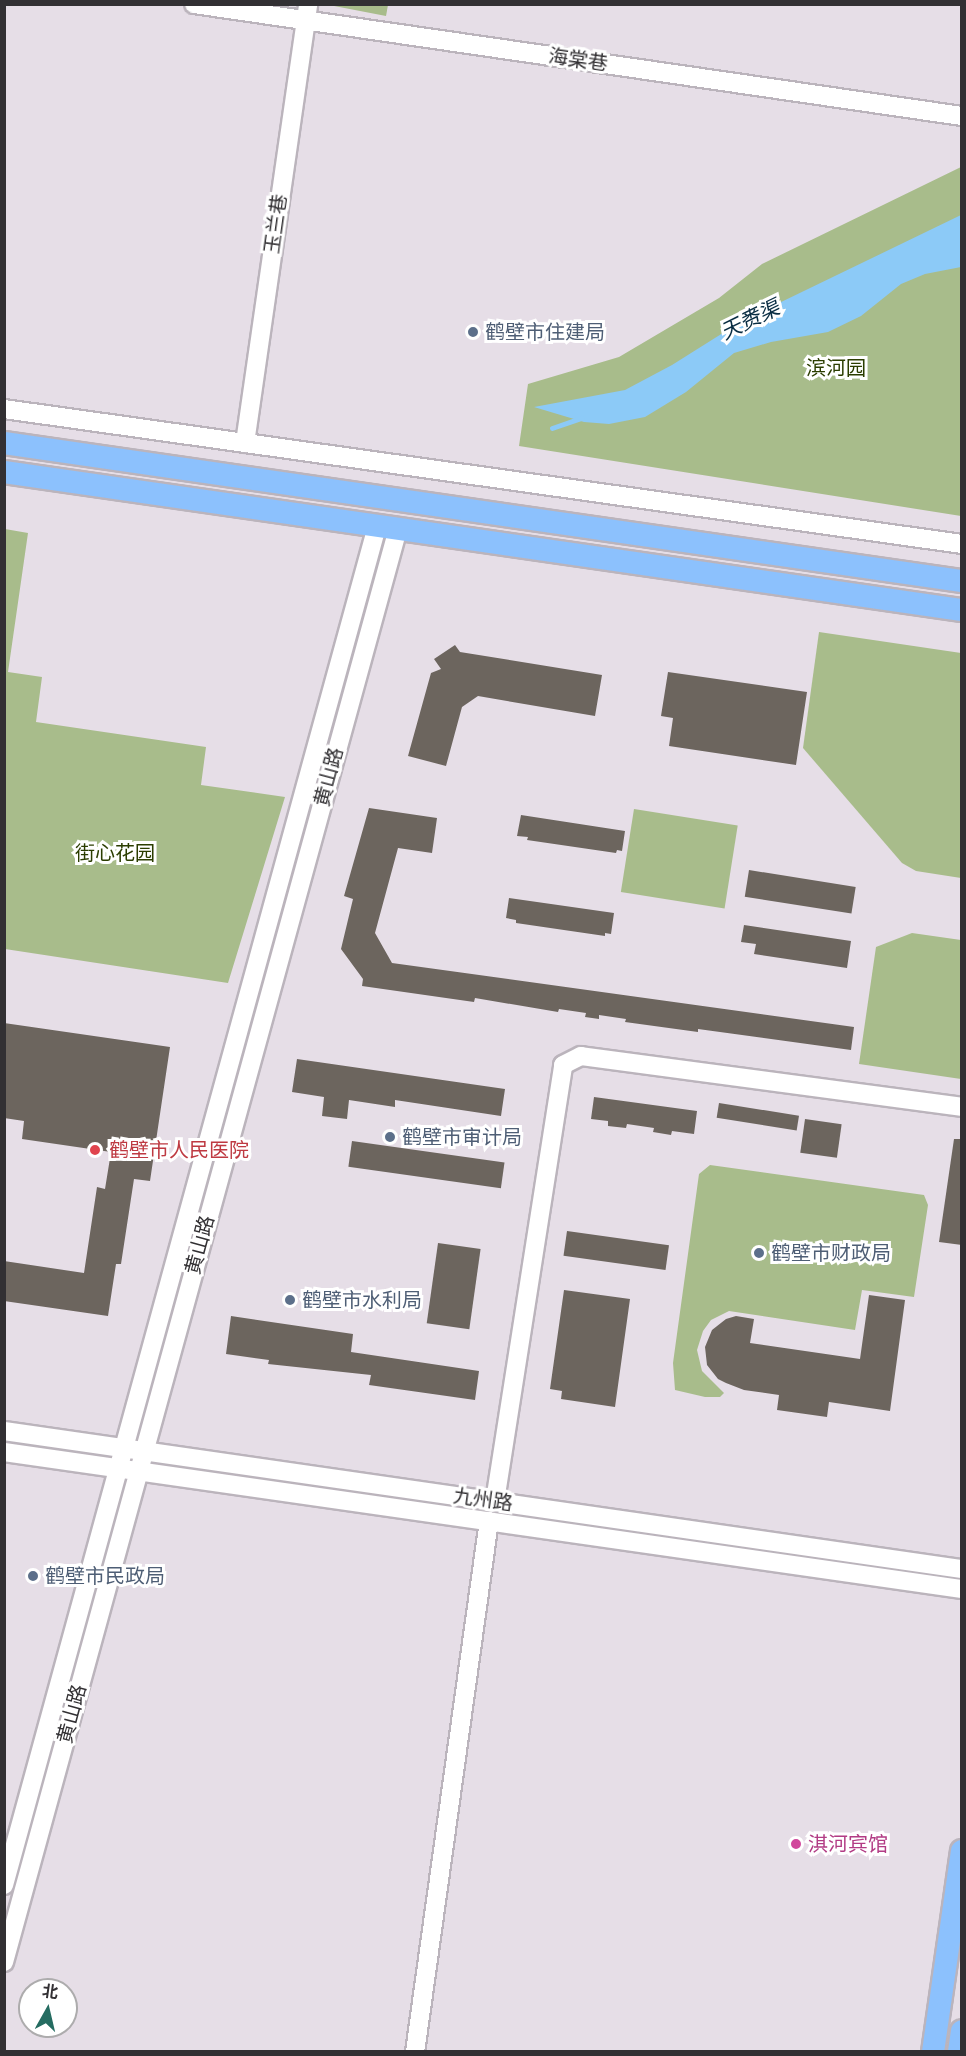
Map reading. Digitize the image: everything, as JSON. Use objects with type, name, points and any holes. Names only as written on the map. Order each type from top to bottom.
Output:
[{"type":"main road","points":[[4,443],[962,581]]},
{"type":"main road","points":[[4,472],[962,610]]},
{"type":"main road","points":[[933,2052],[962,1851]]},
{"type":"main road","points":[[959,2052],[962,2031]]},
{"type":"street","name":"海棠巷","points":[[194,4],[307,13],[962,116]]},
{"type":"street","name":"玉兰巷","points":[[245,443],[307,13]]},
{"type":"street","points":[[4,409],[962,544]]},
{"type":"street","name":"黄山路","points":[[4,1885],[118,1468],[387,528]]},
{"type":"street","name":"黄山路","points":[[4,1962],[144,1451],[387,528]]},
{"type":"street","points":[[495,1502],[563,1065],[581,1056],[962,1107]]},
{"type":"street","name":"九州路","points":[[4,1431],[962,1569]]},
{"type":"street","name":"九州路","points":[[4,1452],[962,1589]]},
{"type":"street","points":[[415,2052],[489,1521]]},
{"type":"green space","points":[[329,5],[388,5],[386,16]]},
{"type":"green space","name":"滨河园","points":[[961,167],[961,516],[519,446],[528,384],[619,357],[719,298],[762,264]]},
{"type":"green space","name":"街心花园","points":[[5,529],[28,533],[8,672],[42,677],[36,722],[206,747],[201,785],[285,797],[228,983],[5,949]]},
{"type":"green space","points":[[819,632],[961,653],[961,878],[916,871],[902,863],[803,748]]},
{"type":"green space","points":[[634,809],[738,825],[725,908],[621,892]]},
{"type":"green space","points":[[912,933],[961,940],[961,1079],[859,1064],[876,947]]},
{"type":"green space","points":[[710,1165],[924,1195],[928,1205],[914,1297],[862,1290],[855,1330],[729,1311],[711,1320],[703,1331],[697,1350],[702,1371],[724,1393],[720,1397],[705,1397],[675,1390],[673,1363],[699,1174]]},
{"type":"water","points":[[961,215],[961,267],[925,274],[901,284],[861,316],[828,332],[771,342],[734,353],[686,392],[645,417],[609,424],[584,422],[534,407],[625,390],[672,365],[742,321]]},
{"type":"building","points":[[455,645],[460,652],[602,675],[595,716],[478,696],[462,707],[446,766],[408,756],[431,673],[441,669],[434,659]]},
{"type":"building","points":[[668,672],[807,692],[796,765],[669,746],[673,718],[661,716]]},
{"type":"building","points":[[369,808],[437,818],[432,853],[398,848],[375,933],[392,963],[854,1027],[851,1050],[698,1029],[698,1032],[625,1022],[626,1019],[599,1015],[599,1019],[585,1017],[586,1013],[559,1009],[558,1012],[475,998],[474,1002],[362,986],[363,979],[341,949],[353,899],[344,896]]},
{"type":"building","points":[[521,815],[625,831],[622,851],[617,850],[616,853],[527,840],[528,837],[517,836]]},
{"type":"building","points":[[749,870],[856,887],[851,914],[745,897]]},
{"type":"building","points":[[509,898],[614,913],[611,934],[605,933],[605,936],[516,923],[516,920],[506,918]]},
{"type":"building","points":[[744,925],[851,941],[847,968],[754,954],[756,944],[741,942]]},
{"type":"building","points":[[4,1023],[170,1047],[150,1181],[134,1179],[121,1264],[116,1264],[108,1316],[4,1301],[4,1261],[84,1273],[97,1187],[105,1189],[111,1152],[22,1139],[24,1121],[4,1118]]},
{"type":"building","points":[[297,1059],[505,1089],[501,1116],[395,1100],[395,1107],[349,1100],[347,1119],[322,1116],[324,1097],[292,1092]]},
{"type":"building","points":[[594,1097],[697,1111],[694,1134],[672,1131],[671,1135],[653,1132],[654,1128],[627,1124],[626,1128],[608,1126],[608,1121],[591,1119]]},
{"type":"building","points":[[719,1103],[799,1116],[797,1130],[717,1118]]},
{"type":"building","points":[[805,1119],[842,1124],[837,1158],[800,1153]]},
{"type":"building","points":[[954,1139],[962,1139],[962,1245],[939,1242]]},
{"type":"building","points":[[352,1141],[505,1162],[501,1188],[348,1167]]},
{"type":"building","points":[[567,1231],[669,1245],[666,1270],[564,1256]]},
{"type":"building","points":[[438,1243],[481,1249],[469,1329],[427,1323]]},
{"type":"building","points":[[564,1290],[630,1299],[615,1407],[561,1399],[562,1391],[550,1389]]},
{"type":"building","points":[[869,1295],[905,1300],[890,1411],[829,1402],[827,1417],[777,1410],[779,1395],[744,1390],[726,1383],[718,1379],[707,1365],[705,1347],[712,1330],[726,1319],[736,1316],[754,1319],[750,1343],[860,1359]]},
{"type":"building","points":[[231,1316],[353,1334],[351,1352],[479,1371],[475,1400],[369,1385],[371,1375],[268,1364],[269,1360],[226,1354]]},
{"type":"waterway","name":"天赉渠","points":[[552,428],[581,418]]},
{"type":"place","name":"鹤壁市住建局","points":[[473,332]]},
{"type":"place","name":"鹤壁市审计局","points":[[390,1137]]},
{"type":"place","name":"鹤壁市人民医院","points":[[95,1150]]},
{"type":"place","name":"鹤壁市财政局","points":[[759,1253]]},
{"type":"place","name":"鹤壁市水利局","points":[[290,1300]]},
{"type":"place","name":"鹤壁市民政局","points":[[33,1576]]},
{"type":"place","name":"淇河宾馆","points":[[796,1844]]}]
